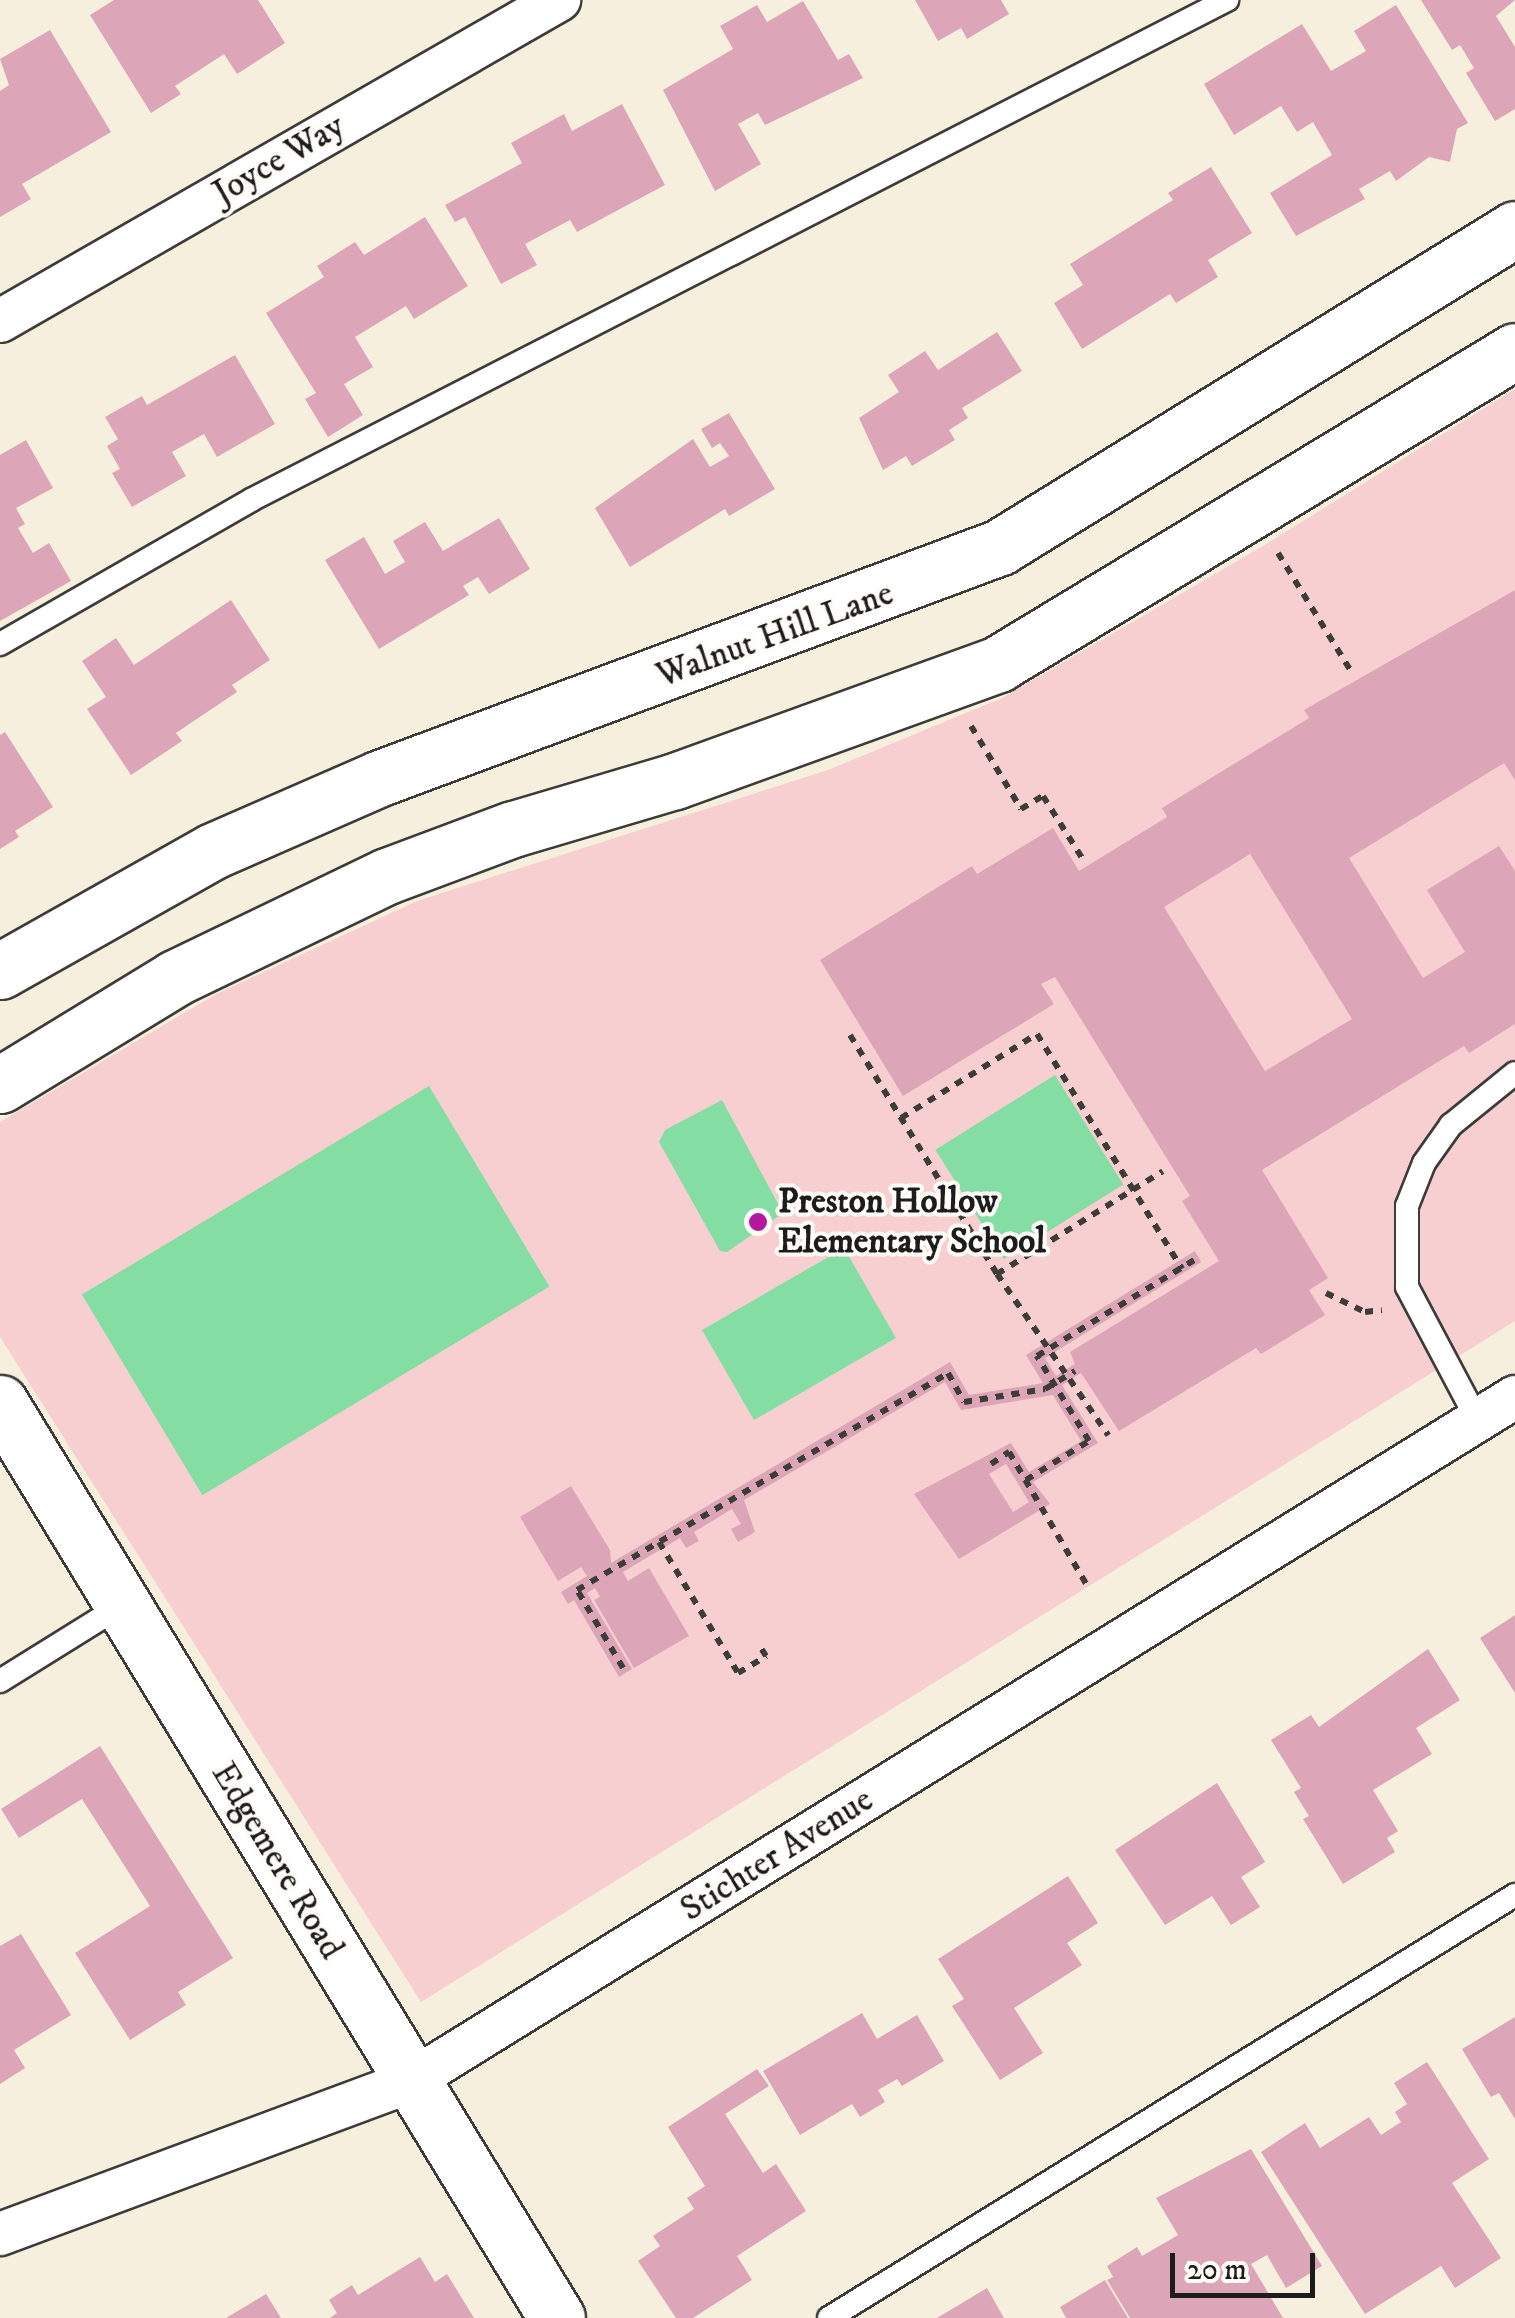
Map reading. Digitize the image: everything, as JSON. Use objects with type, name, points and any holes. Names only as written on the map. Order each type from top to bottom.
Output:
[{"type":"main road","name":"Walnut Hill Lane","points":[[0,971],[213,851],[380,778],[1000,547],[1515,229]]},
{"type":"main road","points":[[0,1085],[175,978],[388,876],[513,829],[675,781],[998,664],[1515,350]]},
{"type":"main road","name":"Edgemere Road","points":[[0,1402],[557,2318]]},
{"type":"street","name":"Joyce Way","points":[[0,321],[558,0]]},
{"type":"street","name":"Stichter Avenue","points":[[0,2234],[410,2082],[1515,1398]]},
{"type":"lane","points":[[0,644],[251,500],[1228,0]]},
{"type":"lane","points":[[1478,1420],[1407,1287],[1406,1220],[1424,1163],[1452,1125],[1515,1073]]},
{"type":"lane","points":[[0,1681],[122,1605]]},
{"type":"lane","points":[[829,2318],[1515,1895]]},
{"type":"path","points":[[1274,546],[1352,671]]},
{"type":"path","points":[[966,717],[1021,808],[1043,796],[1084,861]]},
{"type":"path","points":[[901,1118],[1037,1034],[1182,1269]]},
{"type":"path","points":[[850,1035],[997,1274],[1072,1373],[1108,1436]]},
{"type":"path","points":[[997,1274],[1163,1171]]},
{"type":"path","points":[[1026,1480],[1090,1441],[1037,1356],[1194,1260]]},
{"type":"path","points":[[624,1668],[577,1590],[948,1373],[964,1402],[1055,1384],[1072,1373]]},
{"type":"path","points":[[991,1464],[1009,1452],[1086,1584]]},
{"type":"path","points":[[659,1542],[738,1673],[766,1656],[758,1643]]},
{"type":"shaded area","name":"Preston Hollow Elementary School","points":[[1515,389],[1515,1321],[421,2002],[0,1337],[0,1122],[216,994],[417,901],[828,770],[1002,698],[1263,546]]},
{"type":"green space","points":[[1055,1075],[1123,1184],[1004,1259],[935,1150]]},
{"type":"green space","points":[[429,1086],[550,1287],[202,1495],[82,1295]]},
{"type":"green space","points":[[722,1100],[783,1213],[727,1252],[720,1251],[659,1142],[665,1130]]},
{"type":"green space","points":[[844,1248],[896,1338],[754,1420],[702,1330]]},
{"type":"building","points":[[114,0],[258,0],[285,43],[237,74],[224,54],[175,86],[181,94],[151,113],[90,15]]},
{"type":"building","points":[[915,0],[1001,0],[1009,14],[967,39],[961,28],[938,41]]},
{"type":"building","points":[[1421,0],[1515,0],[1496,16],[1515,47],[1515,109],[1495,121],[1466,73],[1474,68],[1460,45],[1452,50]]},
{"type":"building","points":[[803,1],[838,60],[849,54],[863,78],[765,125],[758,113],[738,124],[761,164],[715,191],[663,90],[733,49],[720,26],[757,5],[767,22]]},
{"type":"building","points":[[1396,5],[1468,123],[1457,129],[1450,162],[1429,157],[1396,181],[1390,171],[1359,189],[1365,199],[1296,236],[1270,193],[1332,155],[1313,122],[1297,132],[1281,106],[1234,135],[1204,84],[1302,24],[1331,71],[1366,51],[1354,31]]},
{"type":"building","points":[[50,30],[111,132],[22,184],[31,199],[0,217],[0,91],[9,85],[0,59]]},
{"type":"building","points":[[622,104],[665,185],[577,232],[570,220],[525,244],[537,265],[501,284],[465,217],[455,222],[445,205],[522,163],[511,143],[564,114],[572,131]]},
{"type":"building","points":[[1211,167],[1252,233],[1208,260],[1218,277],[1176,303],[1170,294],[1082,349],[1054,303],[1083,285],[1070,264],[1173,200],[1168,193]]},
{"type":"building","points":[[425,217],[468,286],[414,319],[406,306],[355,337],[373,367],[344,384],[363,415],[328,437],[305,399],[316,393],[266,313],[324,277],[317,266],[355,242],[364,255]]},
{"type":"building","points":[[997,332],[1022,371],[962,408],[968,418],[949,430],[955,440],[912,466],[906,456],[883,470],[859,418],[899,392],[888,375],[925,351],[938,370]]},
{"type":"building","points":[[235,355],[275,424],[217,457],[204,434],[172,452],[186,476],[132,507],[112,473],[120,469],[107,446],[118,439],[105,417],[142,396],[147,405]]},
{"type":"building","points":[[729,413],[775,489],[729,516],[725,509],[630,567],[595,508],[693,439],[710,467],[729,456],[720,443],[712,448],[701,429]]},
{"type":"building","points":[[26,440],[53,488],[16,508],[25,524],[18,528],[33,553],[49,543],[71,581],[0,621],[0,455]]},
{"type":"building","points":[[499,518],[530,569],[489,594],[478,577],[463,586],[469,595],[379,649],[325,560],[364,537],[385,574],[405,562],[393,541],[425,522],[443,551]]},
{"type":"building","points":[[1515,590],[1515,780],[1504,763],[1349,858],[1423,978],[1465,952],[1427,890],[1499,846],[1515,871],[1515,1024],[1469,1053],[1464,1046],[1262,1170],[1328,1278],[1309,1290],[1325,1315],[1261,1354],[1256,1348],[1119,1431],[1081,1373],[1062,1385],[1098,1443],[1033,1482],[1050,1504],[959,1559],[914,1494],[1011,1443],[1029,1472],[1081,1441],[1053,1395],[961,1410],[945,1382],[744,1500],[755,1532],[738,1542],[731,1529],[741,1524],[732,1509],[694,1532],[699,1541],[686,1548],[680,1538],[623,1572],[628,1581],[649,1568],[689,1636],[634,1668],[594,1600],[600,1597],[595,1588],[587,1593],[632,1669],[619,1677],[574,1600],[568,1604],[561,1592],[587,1576],[581,1567],[558,1581],[520,1517],[571,1486],[610,1550],[611,1563],[950,1362],[969,1395],[1043,1383],[1026,1355],[1195,1251],[1201,1262],[1045,1358],[1056,1376],[1075,1364],[1070,1352],[1219,1261],[1182,1201],[1190,1196],[1055,977],[1041,984],[1054,1004],[903,1096],[820,960],[972,866],[977,874],[1053,828],[1079,871],[1167,817],[1162,808],[1309,718],[1304,710]],"holes":[[[1250,854],[1352,1019],[1265,1071],[1164,907]],[[1006,1464],[1029,1502],[1013,1512],[989,1474]]]},
{"type":"building","points":[[231,600],[270,660],[232,685],[237,692],[176,733],[182,741],[131,775],[87,709],[106,697],[82,661],[116,638],[134,665]]},
{"type":"building","points":[[5,732],[53,807],[15,831],[19,837],[0,849],[0,735]]},
{"type":"building","points":[[1515,1615],[1515,1693],[1480,1638]]},
{"type":"building","points":[[1428,1649],[1460,1700],[1416,1728],[1432,1754],[1373,1790],[1398,1831],[1387,1838],[1395,1852],[1343,1884],[1303,1819],[1309,1816],[1294,1792],[1301,1788],[1271,1740],[1311,1715],[1319,1727]]},
{"type":"building","points":[[100,1746],[233,1958],[178,1992],[186,2005],[130,2040],[75,1953],[150,1906],[82,1799],[19,1838],[1,1809]]},
{"type":"building","points":[[1217,1783],[1265,1862],[1241,1877],[1260,1907],[1231,1925],[1212,1896],[1165,1925],[1115,1850]]},
{"type":"building","points":[[1068,1876],[1098,1923],[1067,1943],[1082,1965],[1014,2008],[1043,2053],[1000,2080],[952,2006],[964,1999],[938,1959]]},
{"type":"building","points":[[21,1934],[71,2015],[14,2050],[25,2068],[0,2084],[0,1946]]},
{"type":"building","points":[[862,2013],[877,2039],[917,2015],[944,2061],[902,2086],[897,2079],[878,2090],[885,2102],[860,2117],[852,2104],[800,2135],[763,2071]]},
{"type":"building","points":[[1515,2017],[1515,2119],[1499,2093],[1491,2097],[1462,2049]]},
{"type":"building","points":[[1427,2062],[1489,2159],[1452,2183],[1501,2258],[1455,2288],[1441,2266],[1365,2314],[1261,2152],[1305,2123],[1320,2148],[1369,2117],[1381,2135],[1401,2122],[1395,2112],[1407,2104],[1394,2083]]},
{"type":"building","points":[[757,2069],[769,2086],[725,2114],[763,2173],[776,2164],[806,2211],[737,2256],[752,2280],[693,2318],[676,2318],[638,2261],[660,2246],[653,2236],[694,2209],[687,2198],[705,2186],[668,2127]]},
{"type":"building","points":[[1251,2149],[1322,2266],[1286,2288],[1267,2255],[1251,2264],[1283,2318],[1130,2318],[1107,2280],[1113,2277],[1107,2266],[1137,2247],[1142,2256],[1178,2235],[1156,2198]]},
{"type":"building","points":[[420,2257],[435,2282],[447,2274],[474,2318],[330,2318],[337,2313],[329,2300],[352,2285],[358,2295]]},
{"type":"building","points":[[1105,2280],[1128,2318],[1066,2318],[1060,2307]]},
{"type":"building","points":[[987,2288],[1004,2318],[937,2318]]},
{"type":"building","points":[[266,2294],[281,2318],[226,2318]]},
{"type":"place","name":"Preston Hollow Elementary School","points":[[758,1222]]}]
